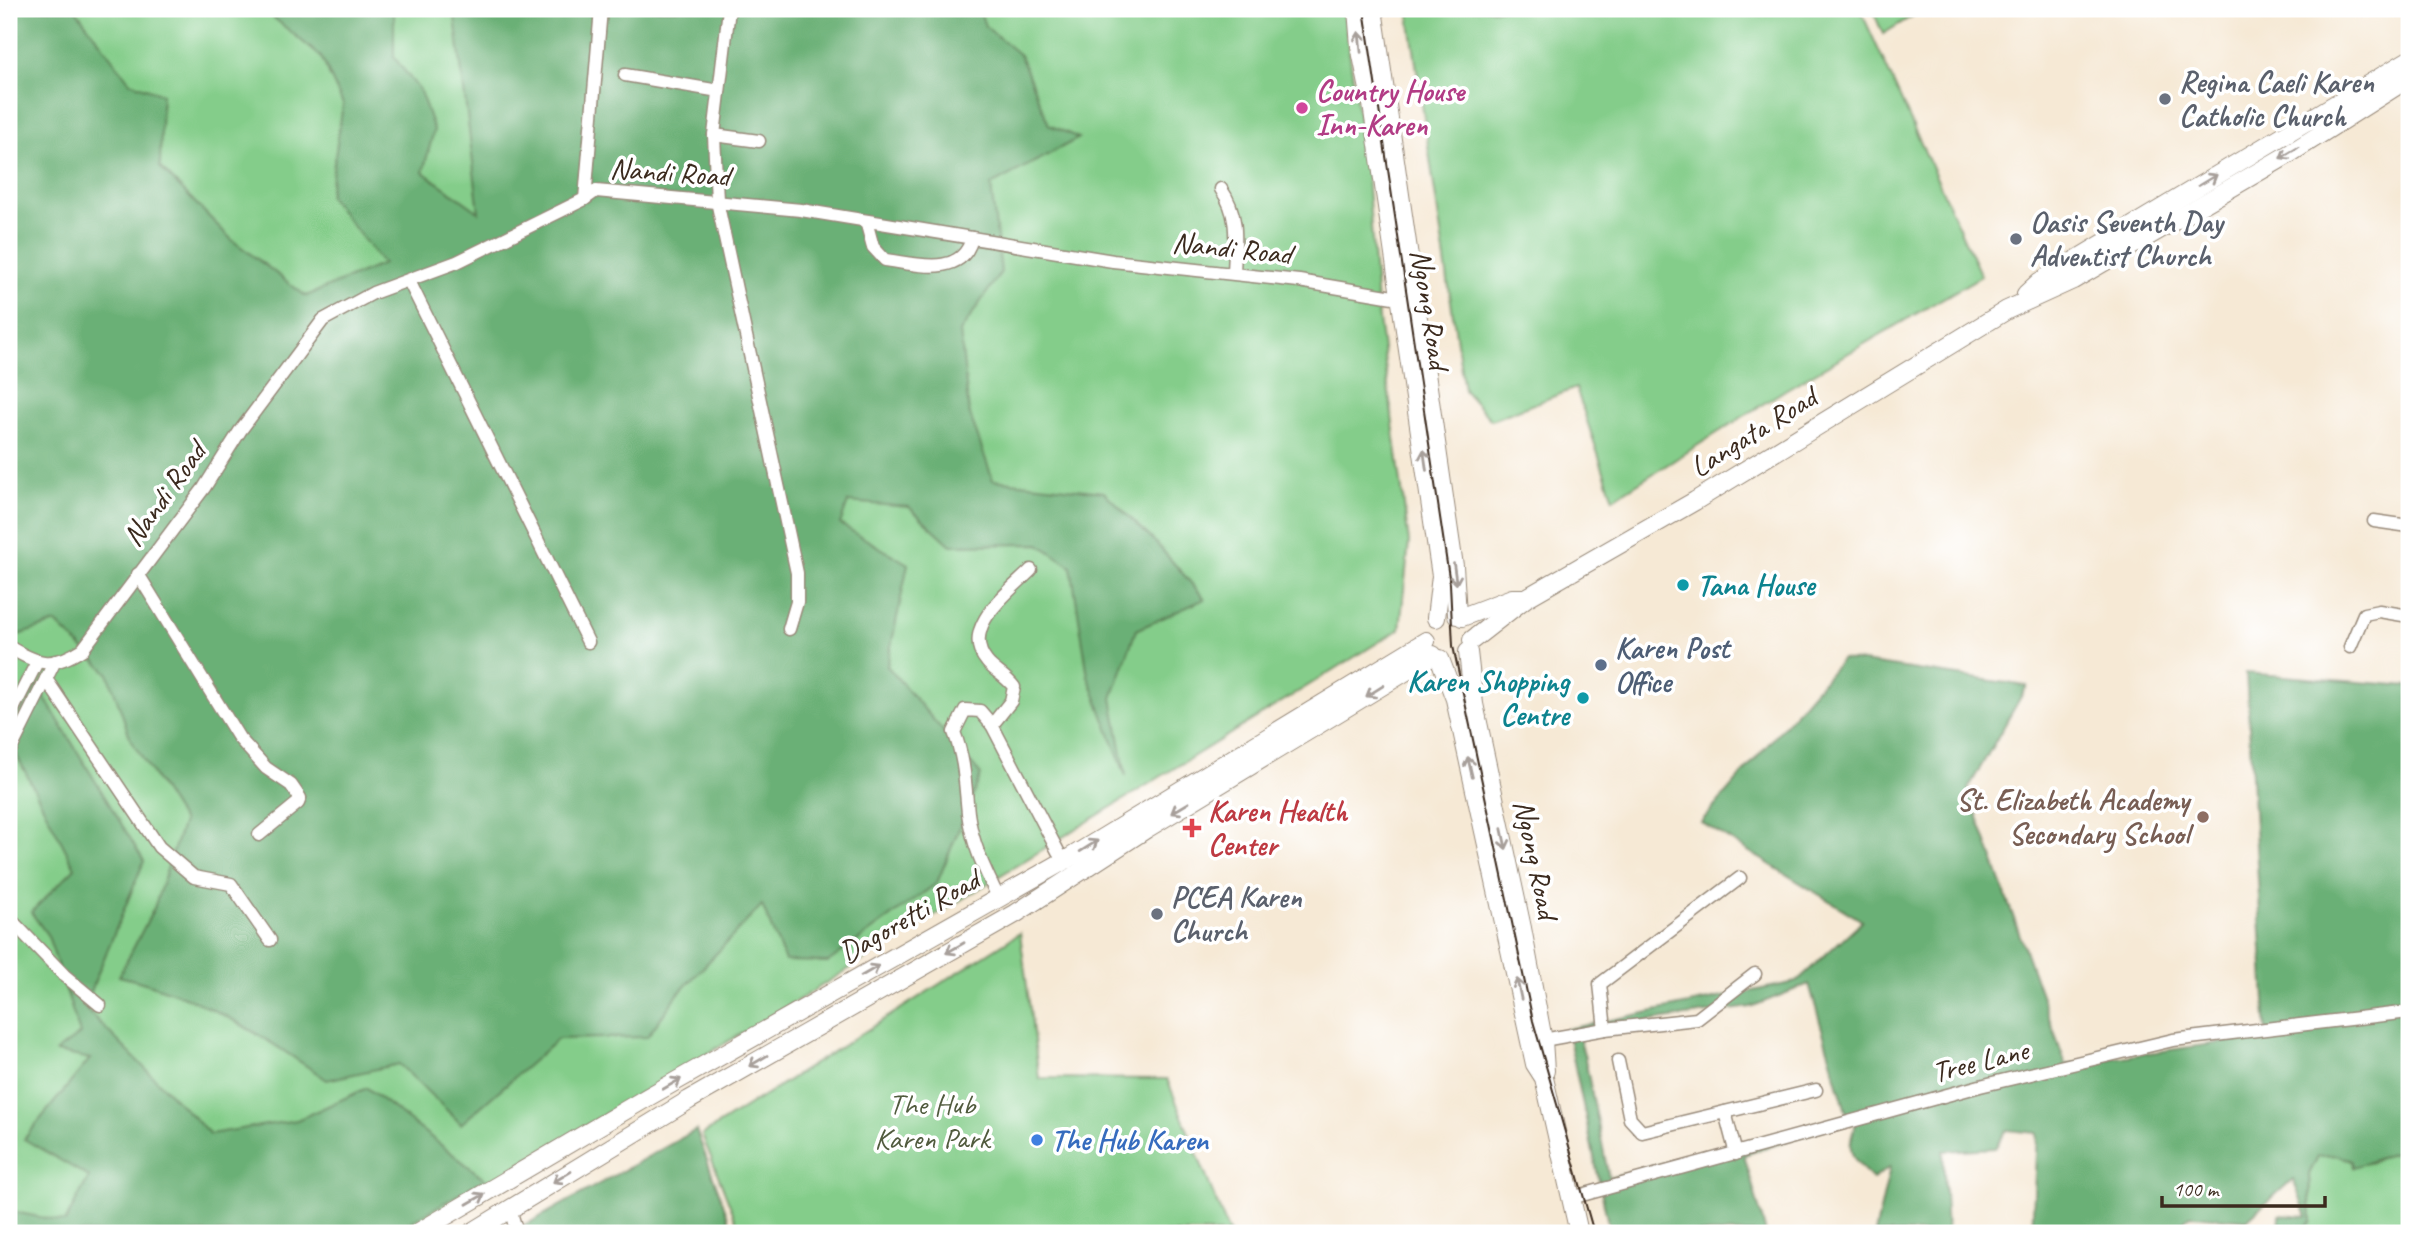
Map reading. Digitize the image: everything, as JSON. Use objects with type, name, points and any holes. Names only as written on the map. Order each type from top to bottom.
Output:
[{"type":"main road","name":"Ngong Road","points":[[1357,9],[1360,46],[1372,104],[1441,576],[1436,618]]},
{"type":"main road","name":"Ngong Road","points":[[1373,9],[1459,616]]},
{"type":"main road","name":"Langata Road","points":[[2007,310],[2039,282],[2409,60]]},
{"type":"main road","name":"Langata Road","points":[[1526,597],[1695,501],[2007,310],[2073,280],[2289,154],[2409,78]]},
{"type":"main road","points":[[1526,597],[1455,661],[1433,652],[1429,626],[1436,618],[1459,616],[1512,598],[1526,597]]},
{"type":"main road","points":[[1459,616],[1471,629],[1470,646]]},
{"type":"main road","name":"Ngong Road","points":[[1470,646],[1474,704],[1515,930],[1535,1064],[1544,1078]]},
{"type":"main road","name":"Ngong Road","points":[[1433,652],[1455,699],[1543,1040],[1544,1078],[1579,1233]]},
{"type":"main road","name":"Dagoretti Road","points":[[417,1233],[998,897],[1433,652]]},
{"type":"main road","name":"Dagoretti Road","points":[[471,1233],[794,1039],[1015,914],[1146,829],[1433,652]]},
{"type":"street","points":[[585,200],[601,9]]},
{"type":"street","points":[[729,9],[714,135],[717,201],[796,573],[797,602],[789,629]]},
{"type":"street","points":[[625,75],[719,91]]},
{"type":"street","points":[[714,135],[759,141]]},
{"type":"street","points":[[1222,189],[1231,203],[1236,222],[1234,274]]},
{"type":"street","name":"Nandi Road","points":[[36,664],[61,662],[83,649],[323,320],[373,293],[457,262],[585,200],[596,191],[717,201],[866,221],[1113,261],[1234,274],[1399,298]]},
{"type":"street","points":[[866,221],[873,247],[885,260],[947,266],[957,262],[969,250],[972,238]]},
{"type":"street","points":[[409,281],[588,642]]},
{"type":"street","points":[[2374,521],[2409,526]]},
{"type":"street","points":[[992,725],[1011,701],[1014,687],[1003,673],[988,664],[977,646],[978,634],[982,621],[1031,570]]},
{"type":"street","points":[[138,574],[239,738],[266,768],[291,785],[300,797],[298,803],[259,835]]},
{"type":"street","points":[[2350,647],[2364,614],[2379,611],[2409,617]]},
{"type":"street","points":[[9,647],[36,664],[9,717]]},
{"type":"street","points":[[9,753],[55,661]]},
{"type":"street","points":[[46,679],[159,847],[194,877],[231,884],[270,940]]},
{"type":"street","points":[[998,897],[978,856],[968,814],[964,756],[954,732],[965,710],[979,711],[992,725],[1063,861]]},
{"type":"street","points":[[1605,1029],[1600,984],[1740,878]]},
{"type":"street","points":[[9,918],[56,967],[100,1005]]},
{"type":"street","points":[[1543,1040],[1605,1029],[1697,1019],[1755,974]]},
{"type":"street","name":"Tree Lane","points":[[1571,1198],[1980,1086],[2173,1040],[2409,1012]]},
{"type":"street","points":[[1618,1061],[1630,1119],[1642,1132],[1816,1090]]},
{"type":"street","points":[[1725,1112],[1736,1154]]},
{"type":"street","points":[[510,1209],[517,1233]]},
{"type":"green space","points":[[9,9],[1343,9],[1367,174],[1377,305],[1409,542],[1400,629],[805,996],[405,1233],[9,1233]]},
{"type":"green space","points":[[9,9],[75,9],[130,82],[162,94],[160,167],[232,240],[306,296],[383,264],[329,196],[343,104],[321,57],[268,13],[267,9],[394,9],[394,57],[420,91],[434,130],[423,172],[479,212],[454,9],[979,9],[985,26],[1020,55],[1049,125],[1079,138],[991,185],[1001,272],[960,332],[969,412],[993,480],[1104,492],[1156,543],[1205,599],[1136,630],[1112,698],[1126,776],[1088,676],[1071,566],[1039,544],[951,545],[909,507],[848,502],[840,524],[908,564],[887,666],[981,775],[937,883],[828,962],[785,961],[762,905],[679,993],[647,1037],[558,1039],[461,1124],[399,1064],[327,1080],[228,1017],[177,994],[119,976],[154,908],[183,822],[131,740],[108,673],[56,623],[9,638]]},
{"type":"green space","points":[[1408,9],[1860,9],[1981,276],[1785,390],[1613,499],[1576,388],[1491,420],[1464,390]]},
{"type":"green space","points":[[1872,9],[1924,9],[1883,34]]},
{"type":"green space","points":[[1842,659],[2027,686],[1968,789],[2066,1065],[2267,1036],[2246,673],[2409,686],[2409,1152],[2387,1155],[2353,1167],[2352,1161],[2337,1155],[2318,1156],[2309,1174],[2311,1221],[2303,1233],[2279,1233],[2280,1215],[2307,1217],[2293,1179],[2247,1220],[2191,1215],[2169,1233],[2032,1233],[2037,1133],[2007,1130],[1995,1148],[1943,1151],[1947,1233],[1875,1233],[1890,1167],[1873,1179],[1858,1164],[1851,1151],[1851,1144],[1859,1117],[1744,1155],[1766,1233],[1610,1233],[1567,1029],[1796,982],[1862,921],[1701,822]],"holes":[[[1809,984],[1847,1115],[1609,1178],[1577,1031],[1751,1007]]]},
{"type":"green space","points":[[35,682],[144,861],[84,1007],[210,1134],[297,1120],[367,1088],[485,1179],[391,1233],[9,1233],[9,1211],[65,1222],[89,1177],[24,1139],[90,1059],[56,1052],[80,1034],[48,936],[31,912],[75,868],[13,748],[9,757],[9,736]]},
{"type":"green space","name":"The Hub Karen Park","points":[[1020,933],[1039,1078],[1167,1079],[1229,1233],[741,1233],[702,1135]]},
{"type":"green space","points":[[696,1130],[734,1233],[511,1233]]},
{"type":"green space","points":[[2392,1151],[2409,1152],[2409,1233],[2303,1233],[2311,1221],[2309,1174],[2318,1156],[2337,1155],[2352,1161],[2353,1166],[2372,1162]]},
{"type":"tram line","points":[[1364,9],[1450,584],[1453,646],[1533,1021],[1594,1233]]},
{"type":"place","name":"Regina Caeli Karen Catholic Church","points":[[2165,99]]},
{"type":"place","name":"Country House Inn-Karen","points":[[1302,108]]},
{"type":"place","name":"Oasis Seventh Day Adventist Church","points":[[2016,239]]},
{"type":"place","name":"Tana House","points":[[1683,585]]},
{"type":"place","name":"Karen Post Office","points":[[1601,665]]},
{"type":"place","name":"Karen Shopping Centre","points":[[1583,698]]},
{"type":"place","name":"St. Elizabeth Academy Secondary School","points":[[2203,817]]},
{"type":"place","name":"Karen Health Center","points":[[1192,828]]},
{"type":"place","name":"PCEA Karen Church","points":[[1157,914]]},
{"type":"place","name":"The Hub Karen","points":[[1037,1140]]}]
